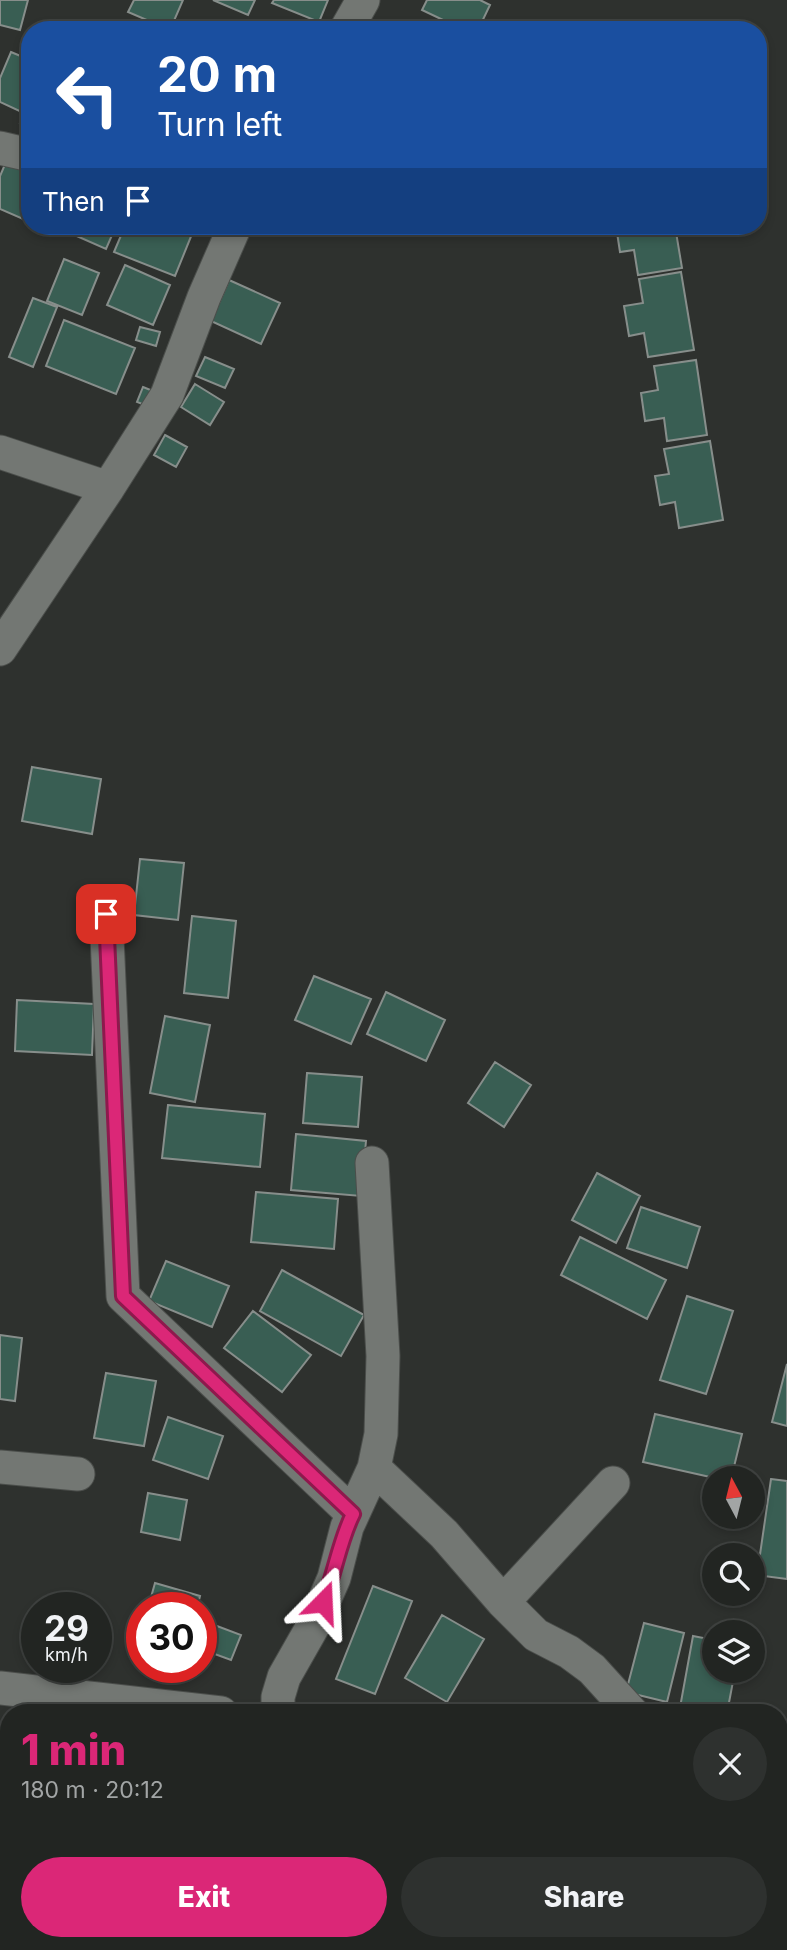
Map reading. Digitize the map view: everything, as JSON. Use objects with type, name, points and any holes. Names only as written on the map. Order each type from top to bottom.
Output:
[{"type":"street","points":[[351,21],[363,0]]},
{"type":"street","points":[[0,148],[21,153]]},
{"type":"street","points":[[0,649],[167,395],[231,235]]},
{"type":"street","points":[[0,452],[108,488]]},
{"type":"street","points":[[106,914],[123,1296],[353,1514]]},
{"type":"street","points":[[278,1704],[284,1677],[313,1626],[334,1578],[347,1527],[374,1468],[381,1434],[383,1356],[372,1163]]},
{"type":"street","points":[[0,1467],[78,1474]]},
{"type":"street","points":[[374,1468],[444,1534],[503,1602],[536,1634],[569,1652],[592,1669],[624,1704]]},
{"type":"street","points":[[503,1602],[613,1483]]},
{"type":"street","points":[[0,1688],[141,1704]]},
{"type":"building","points":[[0,0],[28,0],[20,30],[0,25]]},
{"type":"building","points":[[134,0],[183,0],[174,21],[149,21],[128,12]]},
{"type":"building","points":[[213,0],[255,0],[248,15]]},
{"type":"building","points":[[274,0],[328,0],[319,21],[272,3]]},
{"type":"building","points":[[427,0],[480,0],[490,5],[482,21],[445,21],[422,10]]},
{"type":"building","points":[[11,52],[21,56],[21,112],[0,102],[0,78]]},
{"type":"building","points":[[6,162],[21,168],[21,218],[0,209],[0,176]]},
{"type":"building","points":[[74,235],[112,235],[106,249]]},
{"type":"building","points":[[121,235],[192,235],[175,276],[114,252]]},
{"type":"building","points":[[617,235],[676,235],[682,268],[638,275],[634,250],[620,252]]},
{"type":"building","points":[[64,259],[99,273],[82,315],[47,301]]},
{"type":"building","points":[[125,265],[170,285],[153,325],[107,305]]},
{"type":"building","points":[[681,272],[694,350],[648,357],[644,333],[629,336],[624,306],[643,303],[639,279]]},
{"type":"building","points":[[229,280],[280,303],[261,344],[211,321]]},
{"type":"building","points":[[33,298],[57,307],[33,367],[9,357]]},
{"type":"building","points":[[64,320],[135,348],[116,394],[46,366]]},
{"type":"building","points":[[140,327],[160,332],[156,346],[136,340]]},
{"type":"building","points":[[205,357],[234,369],[225,388],[196,376]]},
{"type":"building","points":[[696,360],[707,435],[667,441],[664,418],[645,421],[641,393],[658,390],[654,366]]},
{"type":"building","points":[[195,384],[224,402],[210,425],[181,407]]},
{"type":"building","points":[[143,387],[158,393],[153,408],[137,402]]},
{"type":"building","points":[[165,435],[187,447],[176,467],[154,455]]},
{"type":"building","points":[[710,441],[723,520],[679,528],[675,502],[660,505],[655,476],[669,474],[664,449]]},
{"type":"building","points":[[32,767],[101,779],[92,834],[22,821]]},
{"type":"building","points":[[140,859],[184,863],[178,920],[134,915]]},
{"type":"building","points":[[192,916],[236,921],[228,998],[184,993]]},
{"type":"building","points":[[314,976],[371,999],[351,1044],[295,1020]]},
{"type":"building","points":[[386,992],[445,1020],[426,1061],[367,1034]]},
{"type":"building","points":[[17,1000],[94,1004],[92,1055],[15,1051]]},
{"type":"building","points":[[165,1016],[210,1025],[195,1102],[150,1093]]},
{"type":"building","points":[[495,1062],[531,1085],[504,1127],[468,1103]]},
{"type":"building","points":[[307,1073],[362,1077],[358,1127],[303,1123]]},
{"type":"building","points":[[168,1105],[265,1114],[260,1167],[162,1158]]},
{"type":"building","points":[[296,1134],[366,1141],[361,1196],[291,1190]]},
{"type":"building","points":[[597,1173],[640,1196],[616,1243],[572,1220]]},
{"type":"building","points":[[256,1192],[338,1199],[334,1249],[251,1242]]},
{"type":"building","points":[[641,1207],[700,1227],[687,1268],[627,1248]]},
{"type":"building","points":[[580,1237],[666,1280],[647,1319],[561,1275]]},
{"type":"building","points":[[166,1261],[229,1286],[212,1327],[149,1301]]},
{"type":"building","points":[[282,1270],[364,1315],[341,1356],[260,1311]]},
{"type":"building","points":[[687,1296],[733,1311],[706,1394],[660,1380]]},
{"type":"building","points":[[253,1311],[311,1355],[282,1392],[224,1348]]},
{"type":"building","points":[[0,1335],[22,1338],[15,1401],[0,1399]]},
{"type":"building","points":[[787,1364],[787,1426],[772,1422]]},
{"type":"building","points":[[106,1373],[156,1381],[144,1446],[94,1438]]},
{"type":"building","points":[[655,1414],[742,1434],[734,1466],[702,1466],[702,1475],[643,1462]]},
{"type":"building","points":[[168,1417],[223,1436],[208,1479],[153,1460]]},
{"type":"building","points":[[771,1479],[787,1481],[787,1579],[765,1576],[765,1543],[762,1543]]},
{"type":"building","points":[[148,1493],[187,1500],[180,1540],[141,1532]]},
{"type":"building","points":[[155,1583],[186,1592],[152,1592]]},
{"type":"building","points":[[373,1586],[412,1601],[375,1694],[336,1679]]},
{"type":"building","points":[[442,1615],[484,1639],[447,1702],[405,1678]]},
{"type":"building","points":[[644,1623],[684,1633],[667,1702],[626,1692]]},
{"type":"building","points":[[217,1626],[241,1635],[231,1660],[217,1655]]},
{"type":"building","points":[[693,1636],[702,1638],[702,1683],[733,1683],[729,1704],[681,1704]]},
{"type":"route","points":[[106,914],[123,1296],[353,1514],[334,1578],[323,1602]]}]
